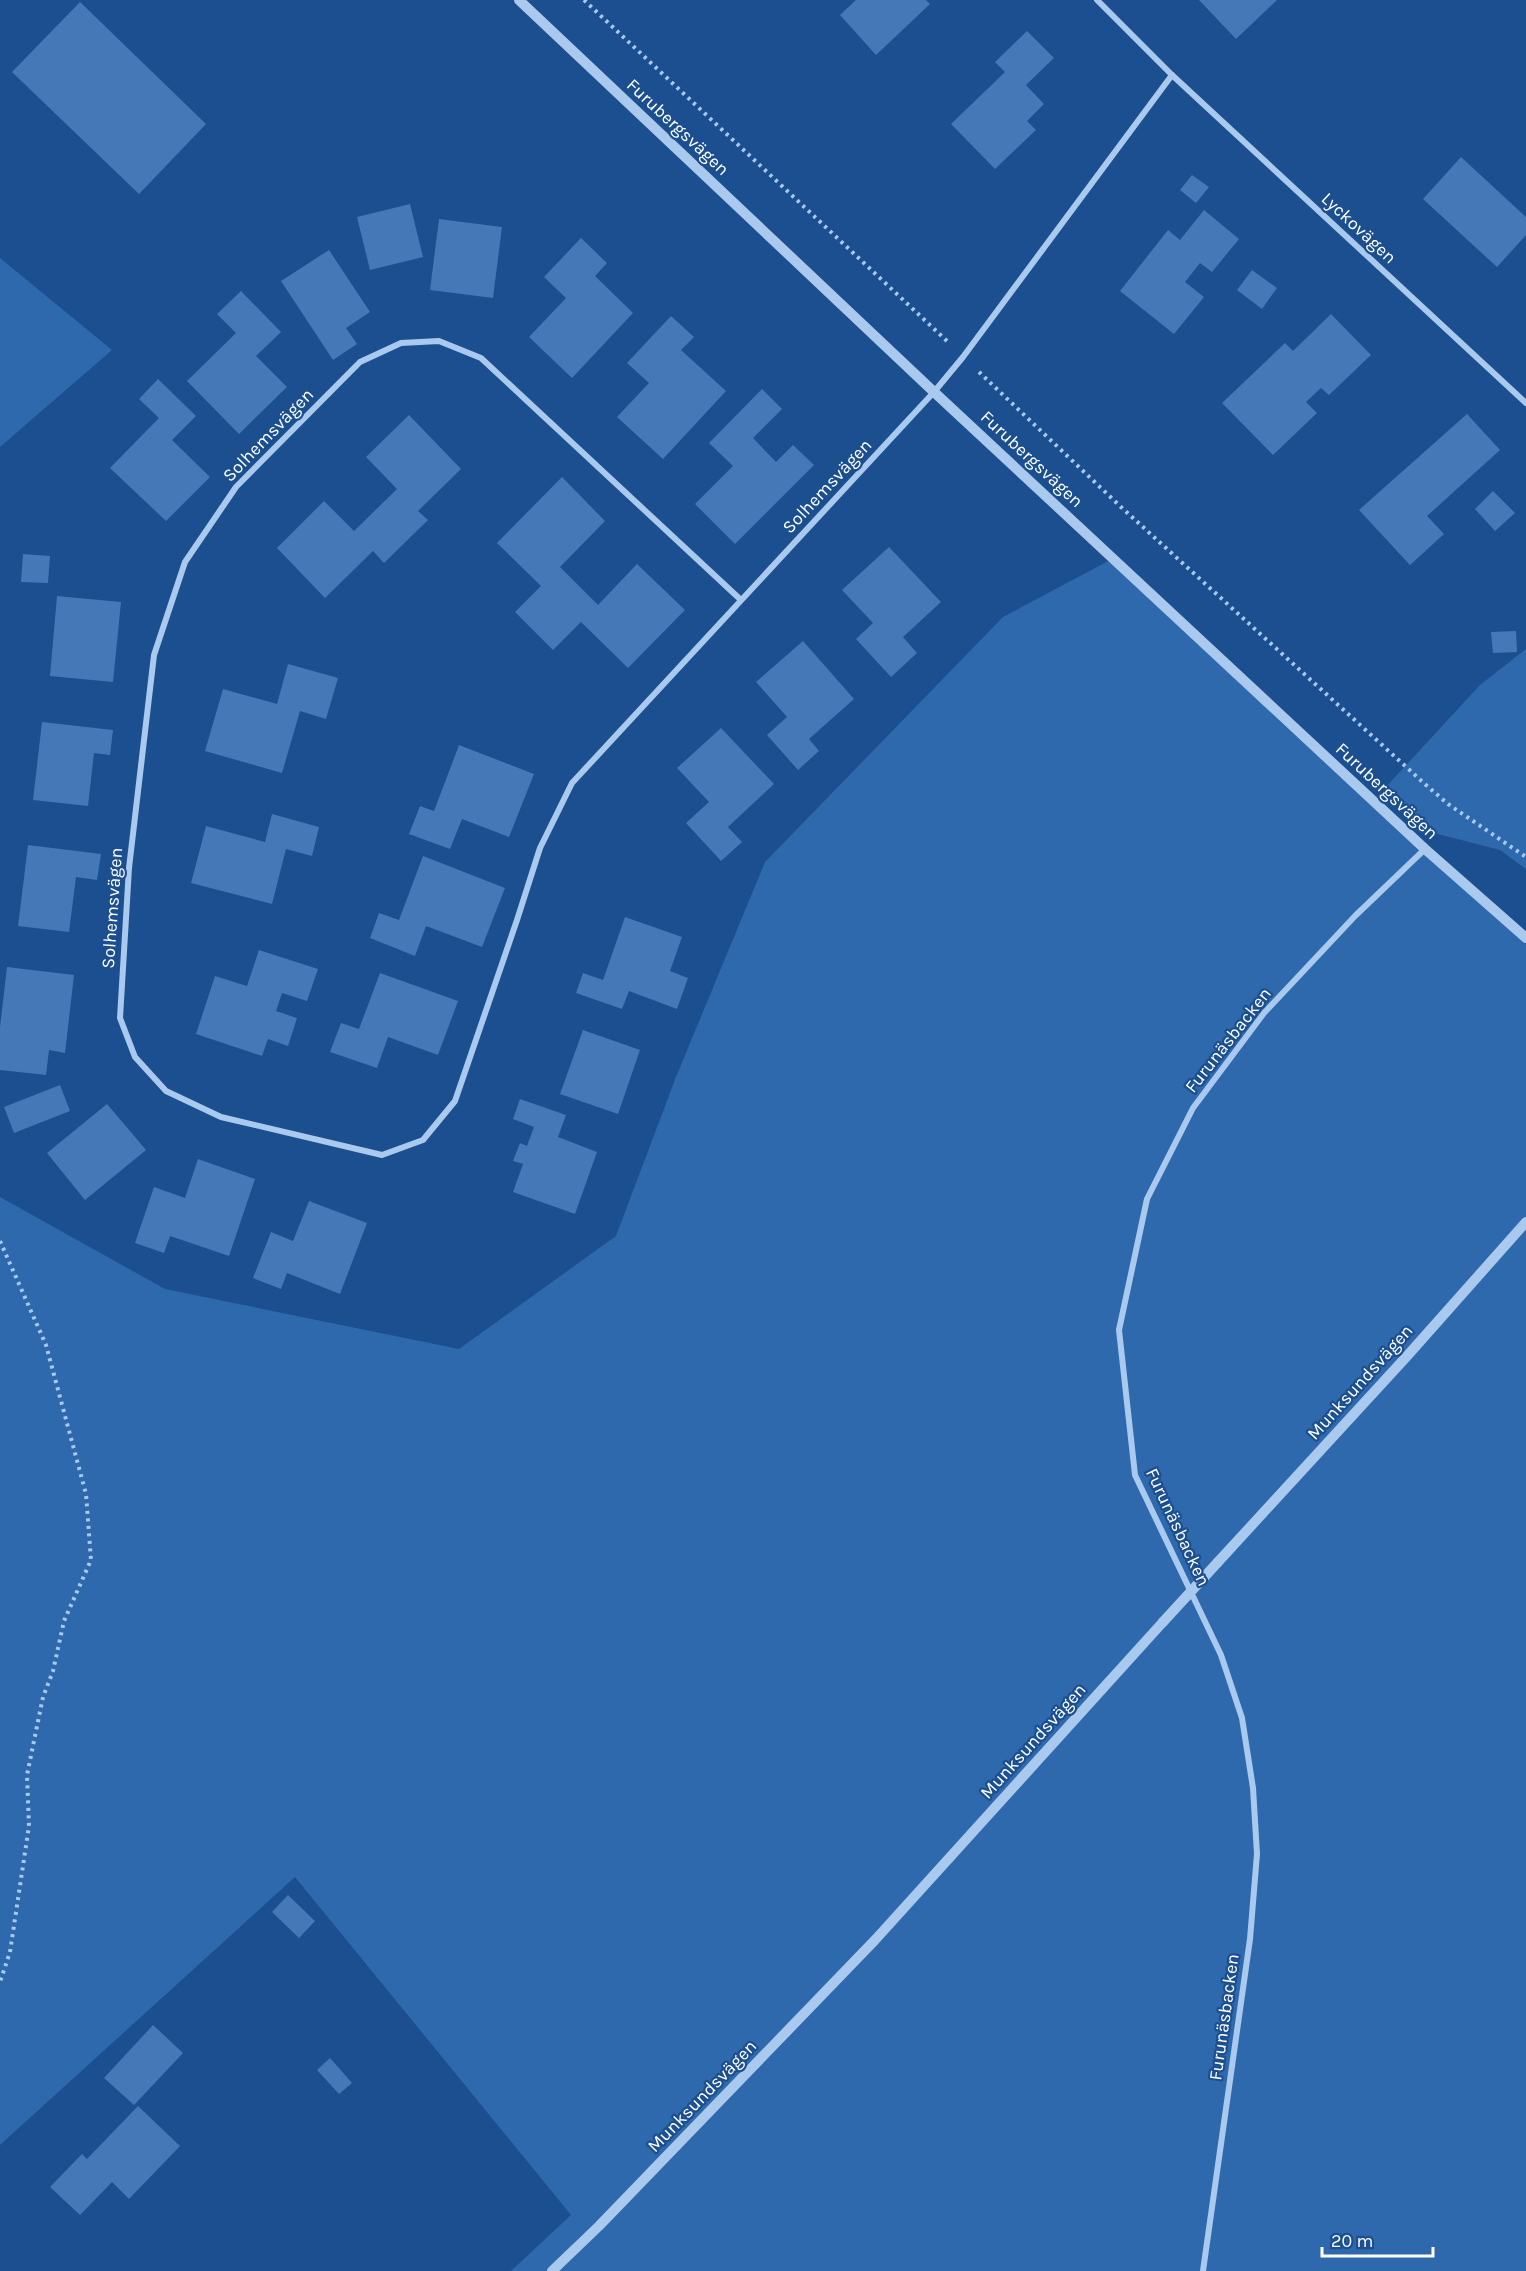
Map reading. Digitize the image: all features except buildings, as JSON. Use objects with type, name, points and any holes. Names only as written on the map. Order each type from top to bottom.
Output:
[{"type":"street","name":"Furubergsvägen","points":[[519,0],[934,392],[1425,849],[1526,938]]},
{"type":"street","name":"Lyckovägen","points":[[1097,0],[1172,75],[1526,403]]},
{"type":"street","points":[[934,392],[963,357],[1172,75]]},
{"type":"street","name":"Solhemsvägen","points":[[741,600],[481,358],[439,341],[401,343],[360,362],[236,487],[185,562],[154,655],[129,868],[120,1018],[135,1057],[166,1091],[221,1116],[382,1155],[423,1140],[455,1101],[518,920],[540,848],[572,783],[934,392]]},
{"type":"street","name":"Furunäsbacken","points":[[1203,2271],[1250,1939],[1257,1854],[1252,1788],[1242,1718],[1221,1655],[1135,1475],[1119,1330],[1147,1199],[1193,1108],[1264,1013],[1355,916],[1425,849]]},
{"type":"street","name":"Munksundsvägen","points":[[552,2271],[599,2226],[875,1940],[1408,1355],[1526,1222]]},
{"type":"path","points":[[584,0],[1121,507],[1426,785],[1448,804],[1526,856]]},
{"type":"path","points":[[0,1242],[46,1345],[86,1494],[91,1560],[64,1621],[53,1671],[43,1696],[27,1775],[30,1826],[10,1952],[0,1982]]},
{"type":"shaded area","points":[[0,258],[112,350],[0,447]]},
{"type":"shaded area","points":[[1114,558],[1420,838],[1526,944],[1526,2271],[511,2271],[571,2215],[295,1877],[0,2145],[0,1197],[165,1289],[459,1349],[616,1236],[676,1077],[765,862],[1003,617]]},
{"type":"shaded area","points":[[1526,649],[1526,869],[1500,850],[1438,834],[1385,788],[1480,685]]}]
